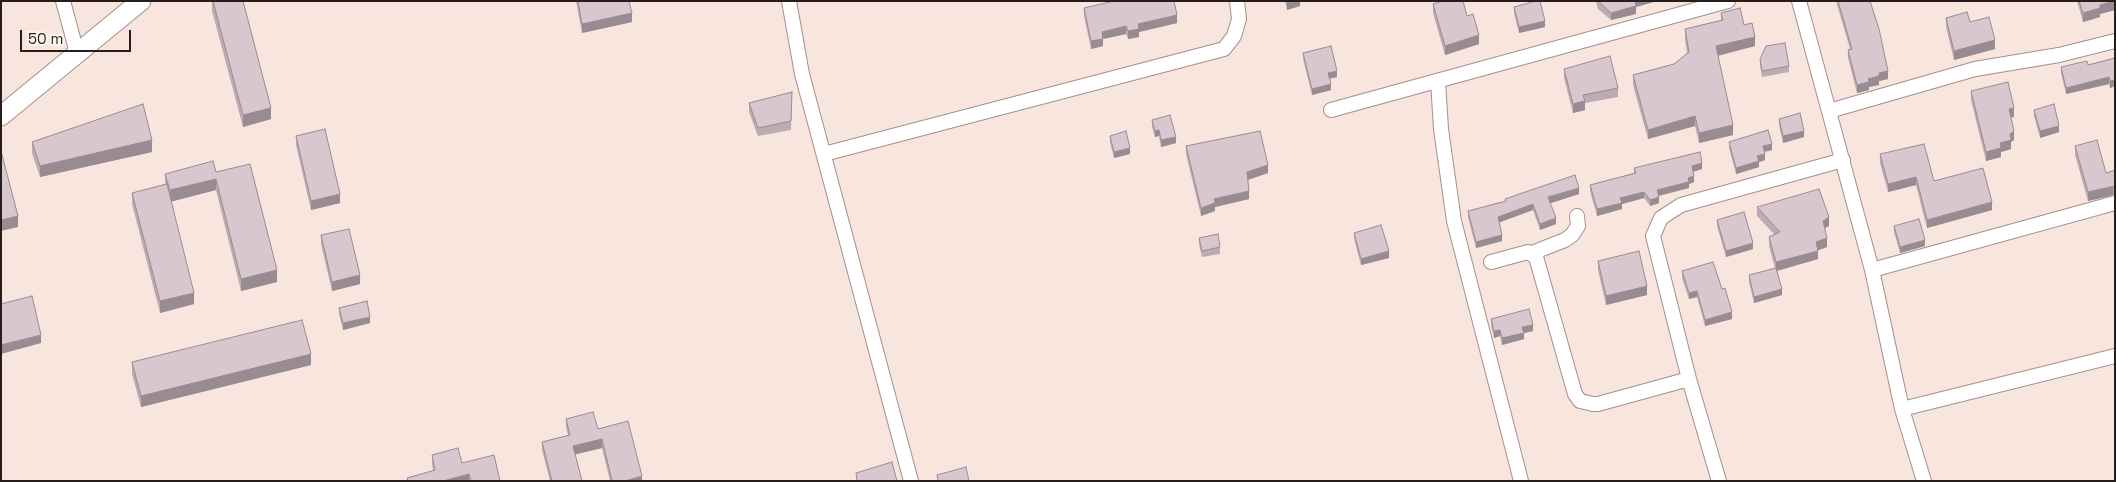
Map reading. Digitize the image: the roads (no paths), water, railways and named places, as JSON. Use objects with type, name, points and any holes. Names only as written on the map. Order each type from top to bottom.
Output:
[{"type":"street","points":[[63,1],[78,53]]},
{"type":"street","points":[[1,116],[141,1]]},
{"type":"street","points":[[789,1],[802,74],[911,481]]},
{"type":"street","points":[[824,154],[1224,49],[1234,36],[1239,19],[1236,1]]},
{"type":"street","points":[[1331,110],[1728,1]]},
{"type":"street","points":[[1799,1],[1872,270],[1902,409],[1924,481]]},
{"type":"street","points":[[1829,111],[1975,69],[2059,55],[2115,41]]},
{"type":"street","points":[[1438,81],[1441,129],[1454,221],[1521,481]]},
{"type":"street","points":[[1719,481],[1689,379],[1653,236],[1661,218],[1681,205],[1843,160]]},
{"type":"street","points":[[1872,270],[2115,203]]},
{"type":"street","points":[[1491,262],[1528,252],[1532,253],[1566,240],[1578,226],[1577,216]]},
{"type":"street","points":[[1532,253],[1536,257],[1575,394],[1580,401],[1598,404],[1689,379]]},
{"type":"street","points":[[1902,409],[2115,356]]}]
